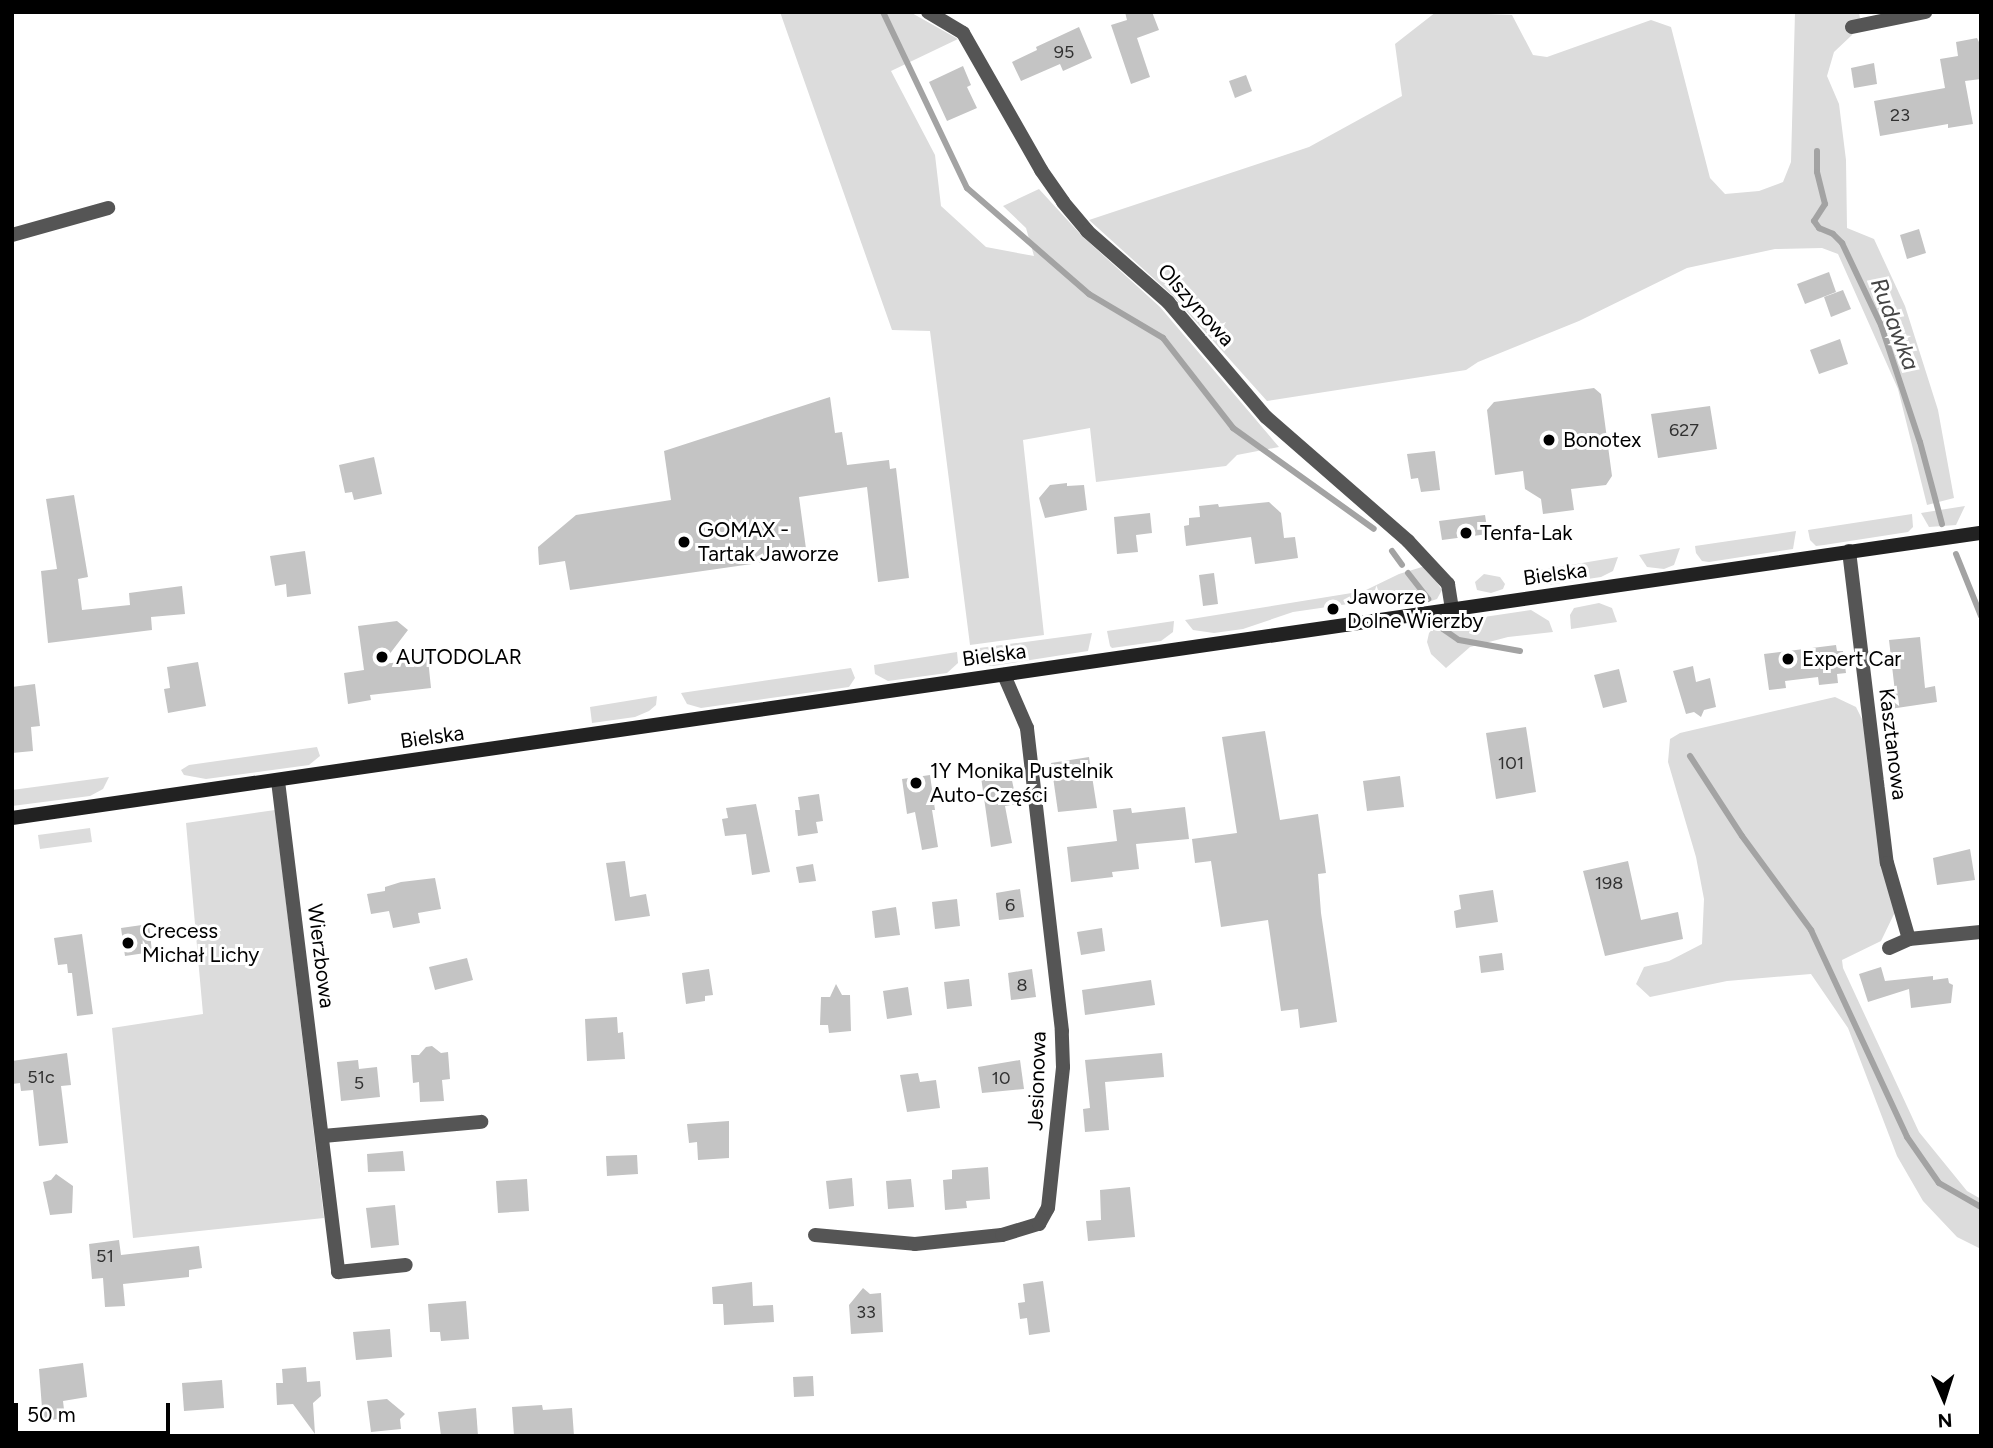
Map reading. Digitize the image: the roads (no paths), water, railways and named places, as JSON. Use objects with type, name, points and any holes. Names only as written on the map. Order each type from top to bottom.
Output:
[{"type":"main road","name":"Bielska","points":[[12,818],[1981,533]]},
{"type":"street","name":"Olszynowa","points":[[928,12],[962,33],[1041,170],[1087,231],[1168,302],[1266,417],[1408,541],[1448,584],[1452,610]]},
{"type":"street","points":[[1852,27],[1925,12]]},
{"type":"street","points":[[12,234],[108,208]]},
{"type":"street","name":"Kasztanowa","points":[[1849,551],[1888,863],[1909,939]]},
{"type":"street","name":"Jesionowa","points":[[815,1235],[915,1244],[1002,1235],[1039,1224],[1048,1208],[1063,1067],[1062,1031],[1027,729],[1004,675]]},
{"type":"street","name":"Wierzbowa","points":[[278,780],[338,1272],[406,1265]]},
{"type":"street","points":[[1889,948],[1909,939],[1981,932]]},
{"type":"street","points":[[323,1136],[481,1122]]},
{"type":"waterway","points":[[883,12],[967,188],[1089,294],[1163,338],[1233,428],[1374,529]]},
{"type":"waterway","name":"Rudawka","points":[[1817,151],[1817,172],[1825,204],[1814,221],[1819,228],[1833,234],[1842,243],[1881,325],[1920,442],[1942,524]]},
{"type":"waterway","points":[[1392,551],[1402,565]]},
{"type":"waterway","name":"Rudawka","points":[[1956,554],[1981,616]]},
{"type":"waterway","points":[[1408,573],[1428,599]]},
{"type":"waterway","points":[[1443,629],[1459,640],[1520,651]]},
{"type":"waterway","points":[[1690,756],[1742,836],[1811,930],[1907,1137],[1939,1183],[1981,1207]]},
{"type":"place","name":"Bonotex","points":[[1549,440]]},
{"type":"place","name":"Tenfa-Lak","points":[[1466,533]]},
{"type":"place","name":"GOMAX - Tartak Jaworze","points":[[684,542]]},
{"type":"place","name":"Jaworze Dolne Wierzby","points":[[1333,609]]},
{"type":"place","name":"AUTODOLAR","points":[[382,657]]},
{"type":"place","name":"Expert Car","points":[[1788,659]]},
{"type":"place","name":"1Y Monika Pustelnik Auto-Części","points":[[916,783]]},
{"type":"place","name":"Crecess Michał Lichy","points":[[128,943]]}]
